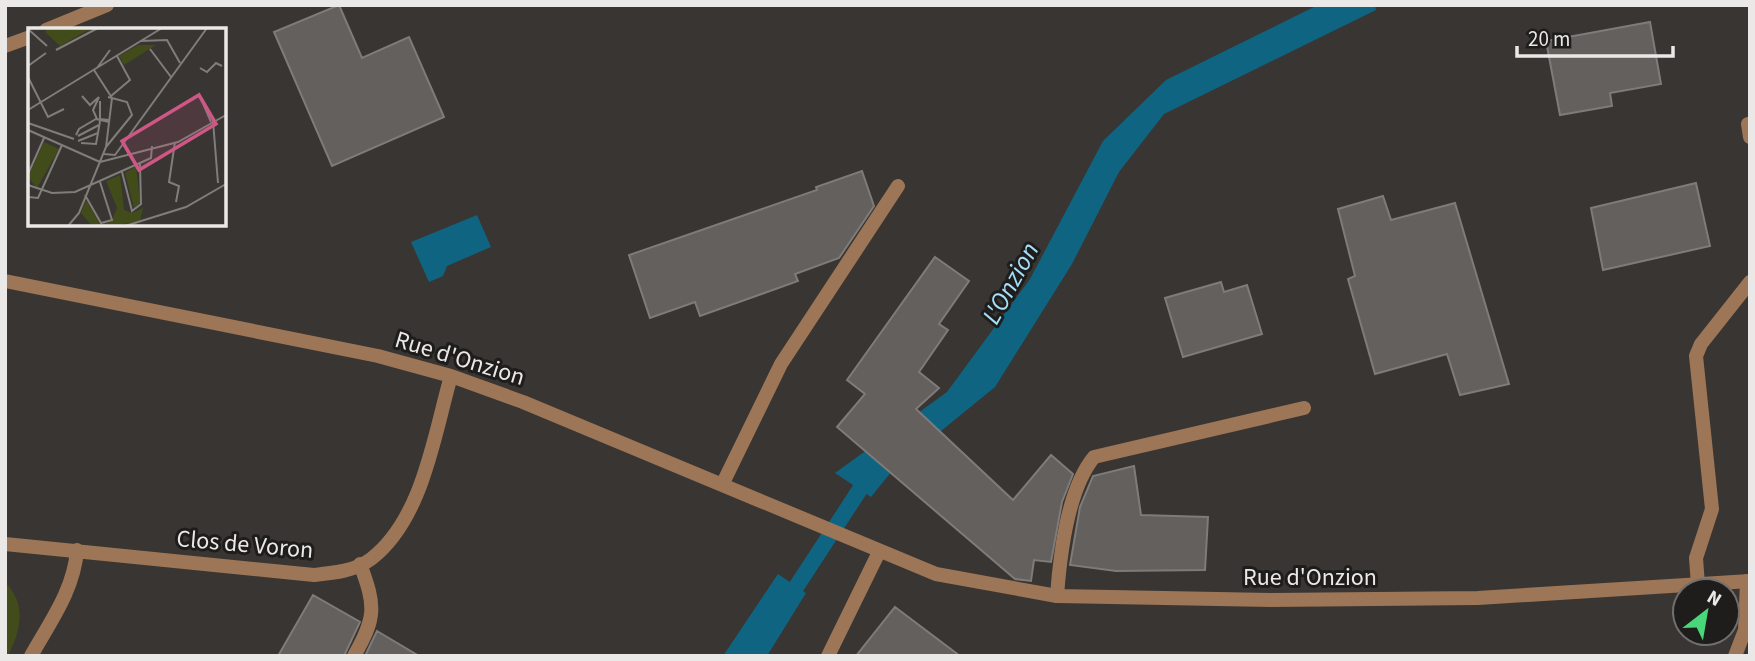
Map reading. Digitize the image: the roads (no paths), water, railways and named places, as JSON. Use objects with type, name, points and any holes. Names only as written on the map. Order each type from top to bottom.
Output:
[{"type":"street","points":[[51,28],[107,5]]},
{"type":"street","points":[[5,46],[28,38]]},
{"type":"street","points":[[723,483],[775,374],[898,186]]},
{"type":"street","name":"Rue d'Onzion","points":[[5,281],[377,356],[451,376],[523,402],[723,483],[879,552],[936,574],[1057,596],[1258,600],[1478,598],[1671,587]]},
{"type":"street","points":[[1697,577],[1696,558],[1712,509],[1696,356],[1701,344],[1750,282]]},
{"type":"street","name":"Clos de Voron","points":[[5,544],[314,575],[347,571],[371,559],[410,510],[451,376]]},
{"type":"street","points":[[1057,596],[1066,532],[1082,471],[1094,457],[1304,408]]},
{"type":"street","points":[[31,656],[69,589],[76,572],[78,550]]},
{"type":"street","points":[[828,656],[879,552]]},
{"type":"street","points":[[354,656],[370,627],[372,608],[369,587],[360,564]]},
{"type":"street","name":"Rue d'Onzion","points":[[1735,656],[1745,630],[1748,581]]},
{"type":"water","points":[[1318,5],[1375,5],[1376,10],[1164,114],[1119,172],[1072,264],[995,387],[892,471],[871,497],[835,473],[947,392],[1030,279],[1103,141],[1166,80]]},
{"type":"water","points":[[477,215],[491,247],[447,266],[443,276],[429,282],[411,242]]},
{"type":"water","points":[[778,574],[806,593],[767,656],[723,656]]},
{"type":"waterway","name":"L'Onzion","points":[[785,604],[870,474]]}]
